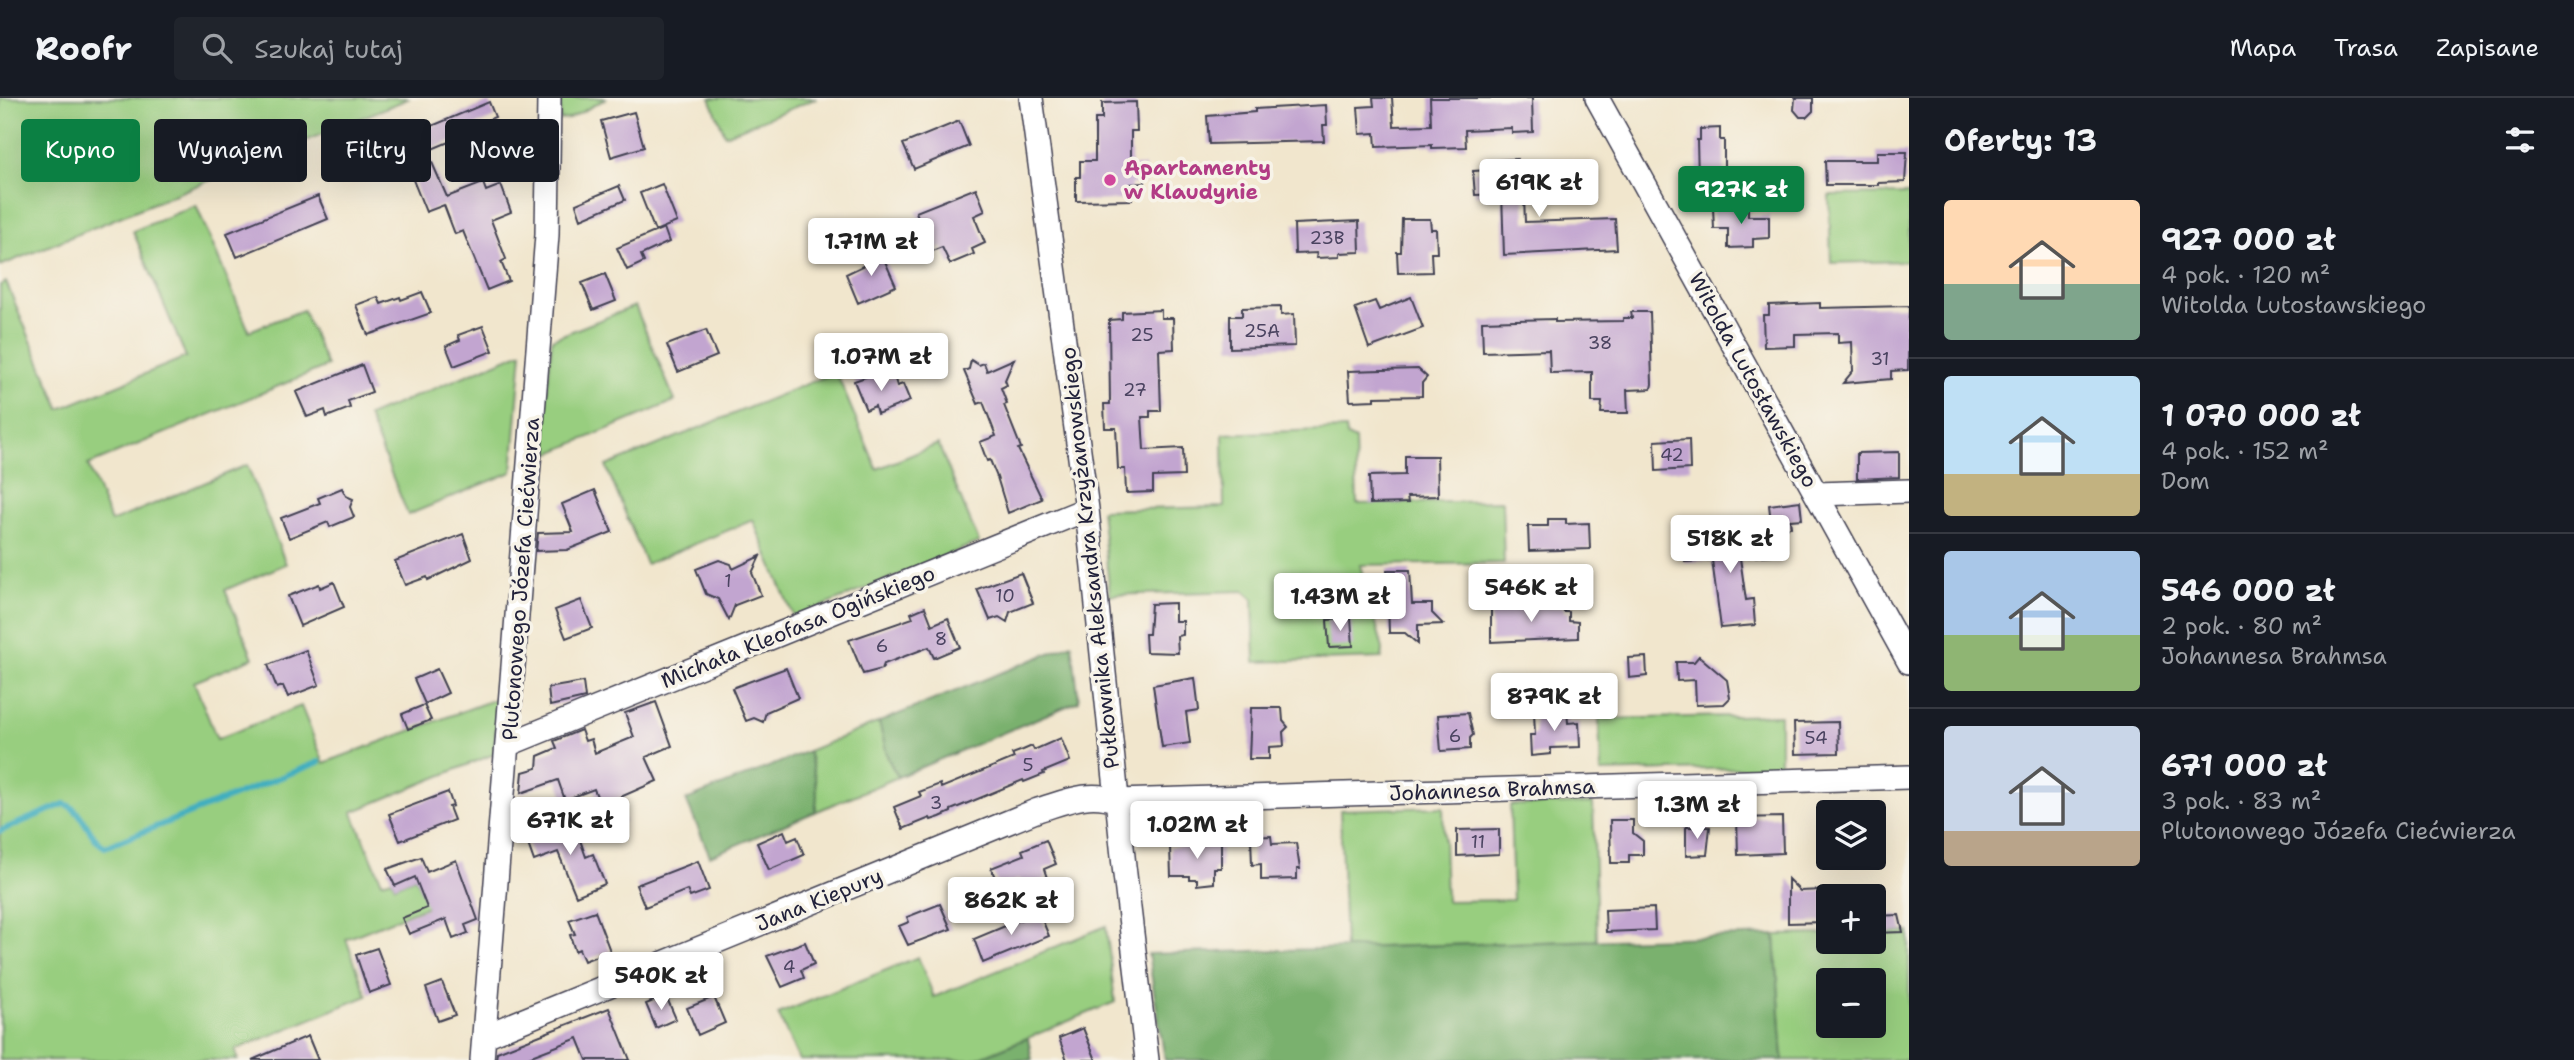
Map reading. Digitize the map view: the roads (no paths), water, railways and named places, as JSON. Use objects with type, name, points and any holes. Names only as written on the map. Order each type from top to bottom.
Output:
[{"type":"street","name":"Plutonowego Józefa Ciećwierza","points":[[482,1060],[547,235],[549,98]]},
{"type":"street","name":"Pułkownika Aleksandra Krzyżanowskiego","points":[[1031,98],[1087,509],[1147,1060]]},
{"type":"street","name":"Witolda Lutosławskiego","points":[[1597,98],[1816,494],[1907,652]]},
{"type":"street","points":[[1816,494],[1909,491]]},
{"type":"street","name":"Michała Kleofasa Ogińskiego","points":[[509,744],[1087,509]]},
{"type":"street","name":"Johannesa Brahmsa","points":[[1117,801],[1909,777]]},
{"type":"street","name":"Jana Kiepury","points":[[485,1035],[1038,810],[1084,796],[1102,795],[1117,801]]},
{"type":"waterway","points":[[0,831],[64,804],[81,817],[94,837],[105,847],[319,762]]},
{"type":"place","name":"Apartamenty w Klaudynie","points":[[1110,180]]}]
